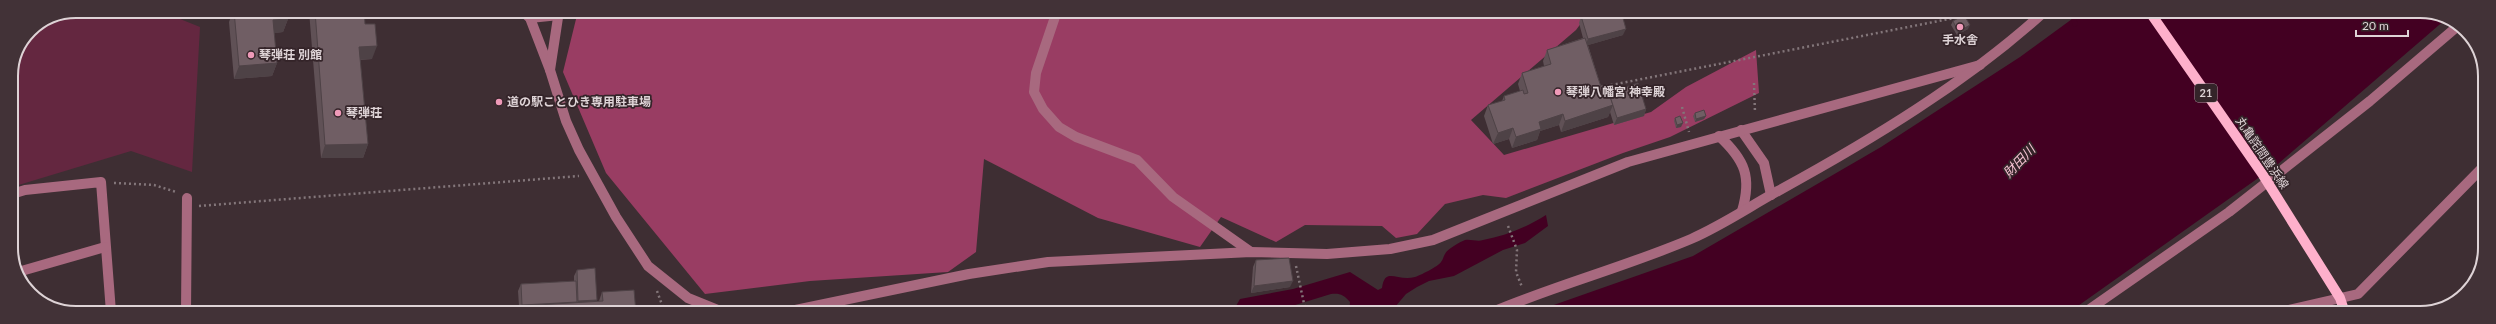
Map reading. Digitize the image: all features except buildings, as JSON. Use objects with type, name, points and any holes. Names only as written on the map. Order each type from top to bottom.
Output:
[{"type":"main road","name":"丸亀詫間豊浜線","points":[[2154,18],[2265,179],[2340,298],[2343,306]]},
{"type":"street","points":[[528,18],[550,70],[566,121],[616,217],[648,266],[688,298],[708,306]]},
{"type":"street","points":[[550,70],[558,18]]},
{"type":"street","points":[[1055,18],[1036,72],[1034,92],[1043,109],[1059,127],[1076,137],[1138,160],[1173,197],[1251,252]]},
{"type":"street","points":[[1508,306],[1643,258],[1693,238],[1828,164],[1914,110],[1980,65],[2037,18]]},
{"type":"street","points":[[2094,306],[2229,212],[2265,179],[2370,101],[2454,29]]},
{"type":"street","points":[[815,306],[969,274],[1048,262],[1251,252],[1327,254],[1390,249],[1433,240],[1628,162],[1980,65]]},
{"type":"street","points":[[1741,130],[1764,163],[1771,195]]},
{"type":"street","points":[[1719,136],[1732,148],[1743,163],[1747,176],[1747,194],[1742,211]]},
{"type":"street","points":[[2306,306],[2358,294],[2478,172]]},
{"type":"street","points":[[18,192],[25,190],[101,182],[110,306]]},
{"type":"street","points":[[186,306],[187,198]]},
{"type":"street","points":[[22,271],[105,246]]},
{"type":"path","points":[[1601,87],[1956,18]]},
{"type":"path","points":[[1754,84],[1755,110]]},
{"type":"path","points":[[1682,107],[1687,126]]},
{"type":"path","points":[[101,182],[154,186],[187,198],[198,206],[593,175]]},
{"type":"path","points":[[1508,226],[1517,250],[1516,272],[1526,299]]},
{"type":"path","points":[[1293,253],[1304,306]]},
{"type":"shaded area","points":[[76,18],[178,18],[200,27],[192,172],[131,151],[18,185],[19,64],[22,54],[28,44],[35,35],[44,28],[54,22]]},
{"type":"shaded area","points":[[576,18],[1585,18],[1576,30],[1471,120],[1504,155],[1651,112],[1686,87],[1756,50],[1759,93],[1670,137],[1623,153],[1506,198],[1483,195],[1445,204],[1417,234],[1396,238],[1382,226],[1305,225],[1276,242],[1221,217],[1200,247],[1098,218],[984,159],[976,252],[948,272],[810,281],[705,294],[606,173],[563,72]]},
{"type":"water","name":"財田川","points":[[2073,18],[2424,18],[2442,22],[2278,164],[2078,306],[1551,306],[1693,256],[1881,147],[2020,57]]},
{"type":"water","points":[[1546,215],[1548,226],[1525,243],[1503,250],[1454,276],[1429,281],[1417,287],[1406,294],[1396,306],[1350,306],[1350,302],[1342,295],[1331,294],[1292,306],[1236,306],[1240,299],[1293,289],[1350,272],[1378,290],[1382,288],[1384,281],[1389,276],[1403,278],[1415,277],[1433,268],[1441,262],[1448,250],[1465,240],[1481,241],[1508,233]]},
{"type":"waterway","points":[[2074,18],[2075,24]]},
{"type":"place","name":"手水舎","points":[[1960,27]]},
{"type":"place","name":"琴弾荘 別館","points":[[251,55]]},
{"type":"place","name":"琴弾八幡宮 神幸殿","points":[[1558,92]]},
{"type":"place","name":"道の駅ことひき専用駐車場","points":[[499,102]]},
{"type":"place","name":"琴弾荘","points":[[338,113]]}]
